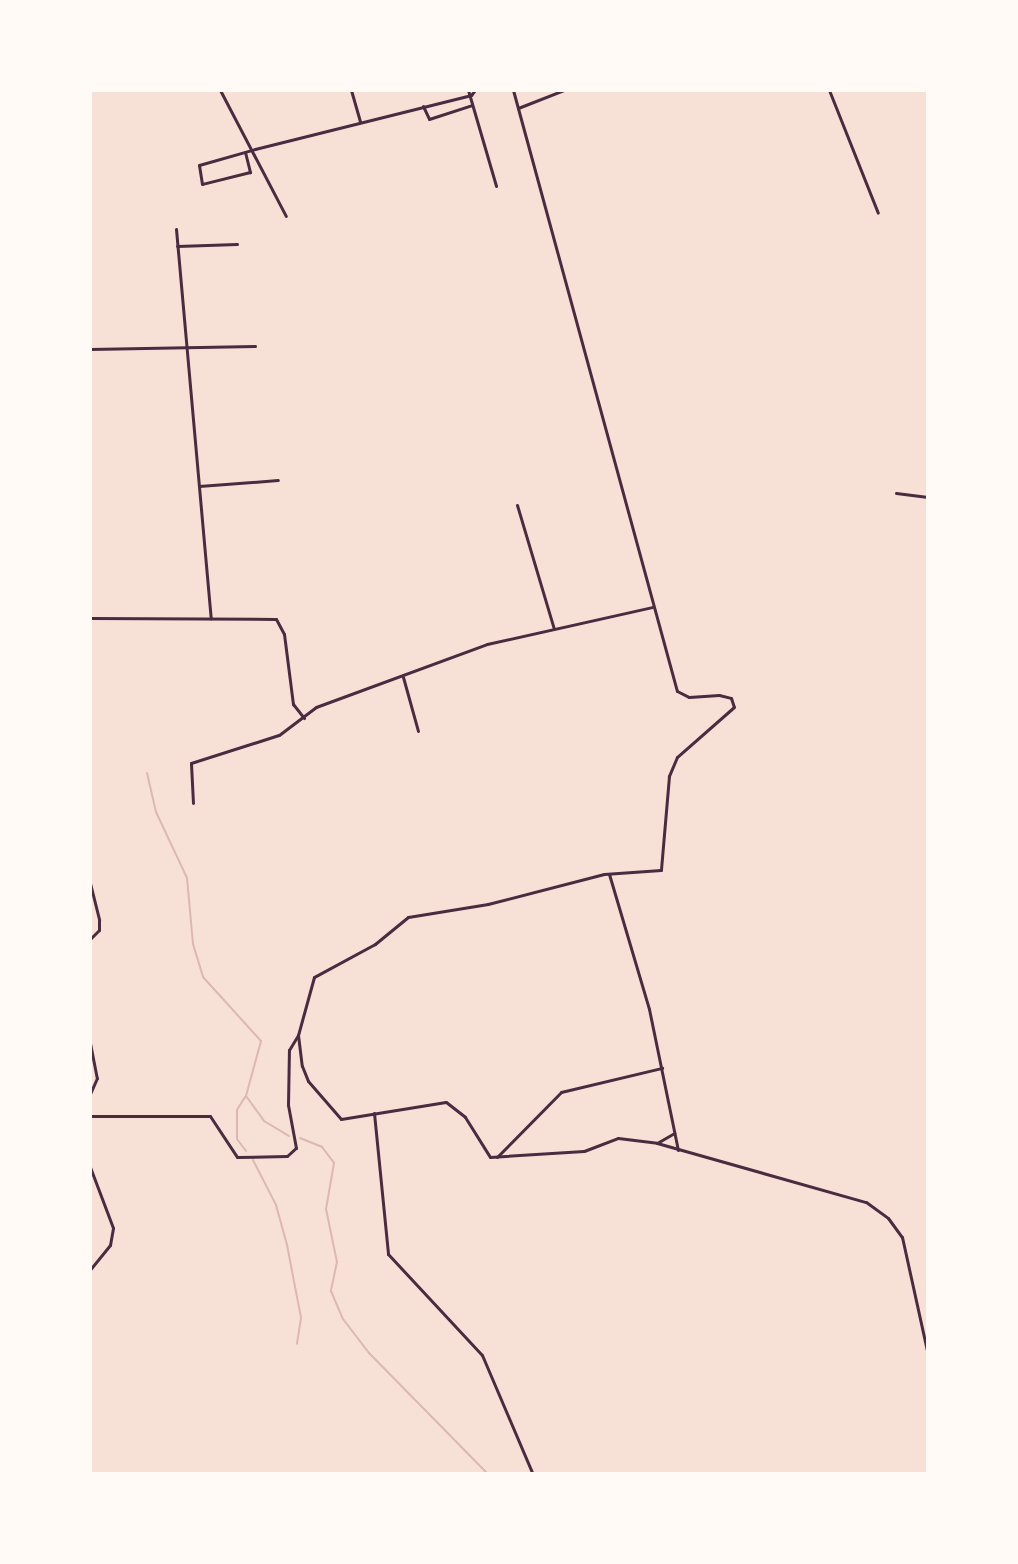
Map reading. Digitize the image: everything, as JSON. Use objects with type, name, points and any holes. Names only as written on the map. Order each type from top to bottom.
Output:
[{"type":"street","points":[[220,90],[255,149],[286,216]]},
{"type":"street","points":[[351,90],[360,122]]},
{"type":"street","points":[[468,90],[496,186]]},
{"type":"street","points":[[245,152],[250,172],[202,184],[198,165],[255,149],[360,122],[471,95],[475,90]]},
{"type":"street","points":[[90,1116],[210,1116],[239,1158],[292,1155],[296,1148],[288,1105],[289,1050],[298,1035],[314,977],[375,944],[408,917],[488,904],[609,874],[664,867],[669,776],[677,757],[734,707],[731,698],[719,695],[689,697],[677,691],[513,90]]},
{"type":"street","points":[[518,108],[564,90]]},
{"type":"street","points":[[829,90],[878,213]]},
{"type":"street","points":[[423,106],[429,119],[473,105]]},
{"type":"street","points":[[176,229],[211,618]]},
{"type":"street","points":[[177,246],[237,244]]},
{"type":"street","points":[[90,349],[255,346]]},
{"type":"street","points":[[199,486],[278,480]]},
{"type":"street","points":[[896,493],[928,497]]},
{"type":"street","points":[[517,505],[554,629]]},
{"type":"street","points":[[193,803],[191,763],[279,735],[316,707],[473,649],[652,607]]},
{"type":"street","points":[[90,618],[278,621],[293,704],[304,718]]},
{"type":"street","points":[[403,677],[418,731]]},
{"type":"street","points":[[609,874],[662,1068],[678,1150]]},
{"type":"street","points":[[90,883],[99,930],[90,939]]},
{"type":"street","points":[[298,1035],[308,1081],[337,1117],[446,1102],[457,1108],[495,1158]]},
{"type":"street","points":[[90,1043],[97,1078],[90,1094]]},
{"type":"street","points":[[495,1158],[561,1092],[662,1068]]},
{"type":"street","points":[[374,1113],[388,1254],[482,1355],[532,1472]]},
{"type":"street","points":[[657,1143],[674,1133]]},
{"type":"street","points":[[495,1158],[584,1151],[618,1138],[657,1143],[866,1202],[888,1218],[902,1237],[928,1355]]},
{"type":"street","points":[[90,1167],[113,1228],[110,1245],[90,1270]]},
{"type":"waterway","points":[[147,773],[156,812],[187,878],[193,944],[203,977],[261,1041],[246,1096],[264,1121],[289,1136]]},
{"type":"waterway","points":[[245,1097],[237,1110],[237,1139],[246,1151]]},
{"type":"waterway","points":[[300,1138],[322,1147],[334,1163],[326,1209],[337,1262],[331,1291],[343,1319],[369,1353],[488,1474]]},
{"type":"waterway","points":[[253,1160],[276,1205],[287,1245],[301,1318],[297,1344]]}]
